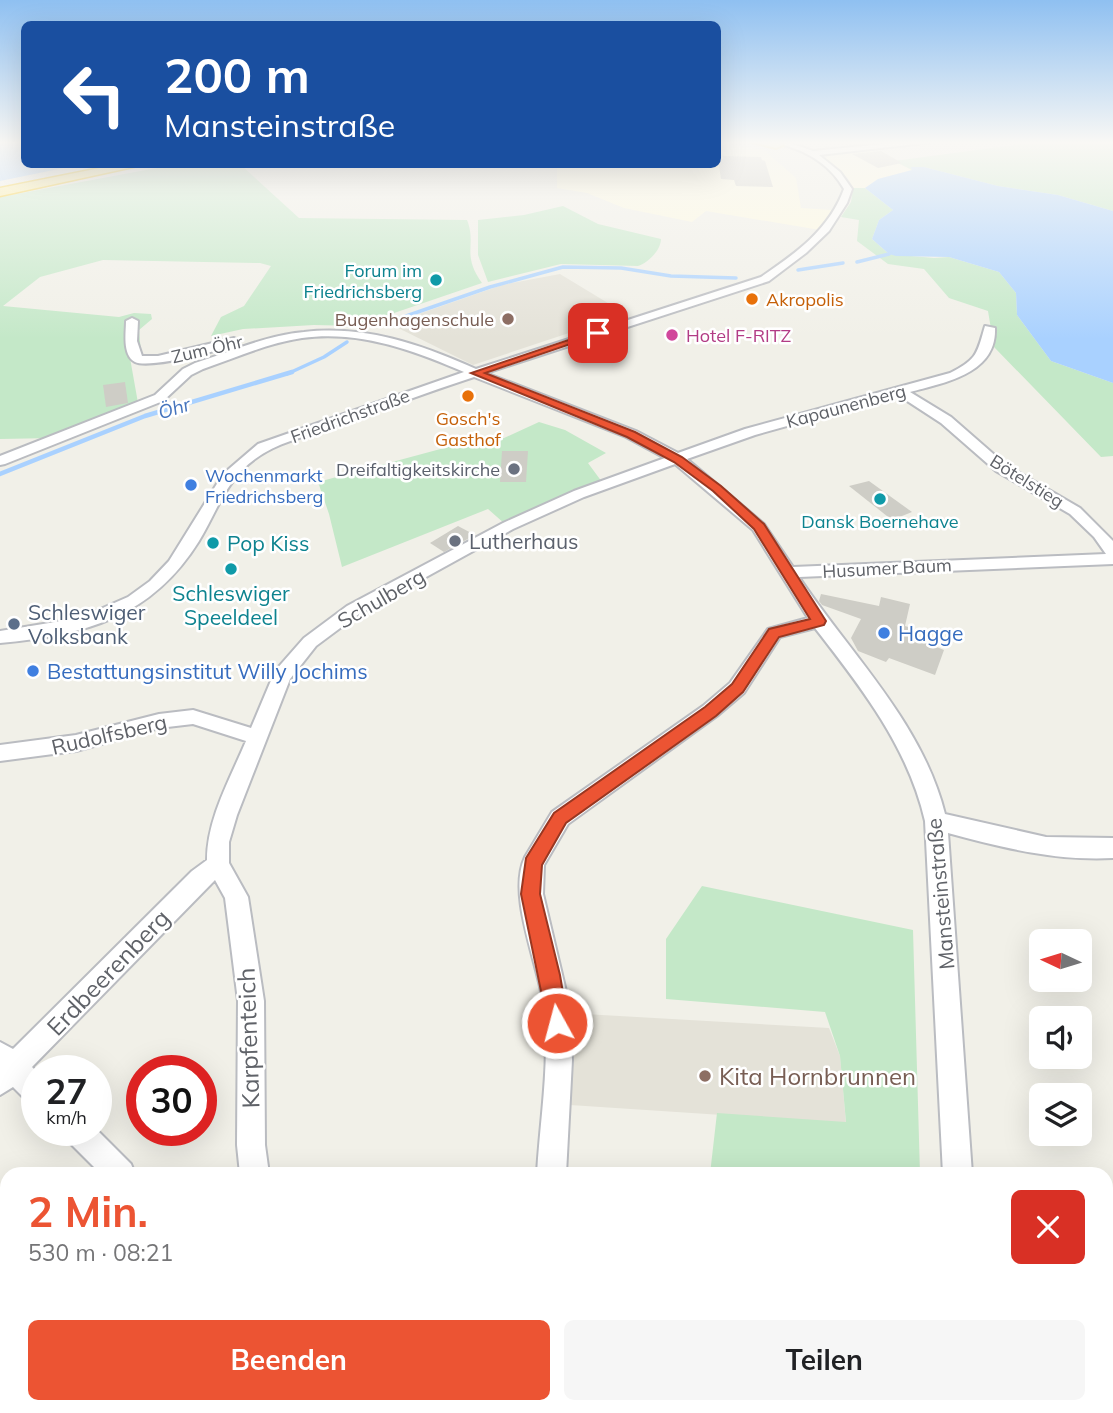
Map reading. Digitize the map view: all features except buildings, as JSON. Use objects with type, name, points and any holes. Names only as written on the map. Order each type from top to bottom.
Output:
[{"type":"street","name":"Friedrichstraße","points":[[0,637],[53,632],[88,624],[123,608],[177,565],[214,493],[242,460],[264,447],[476,373],[765,279],[809,246],[841,207]]},
{"type":"street","name":"Zum Öhr","points":[[132,321],[134,356],[147,361],[246,339],[260,339],[269,343],[302,335],[361,335],[421,349],[476,373]]},
{"type":"street","name":"Kapaunenberg","points":[[678,459],[750,432],[901,392],[970,368],[984,349],[990,335],[989,328]]},
{"type":"street","points":[[0,461],[159,398],[187,372],[199,366],[269,343]]},
{"type":"street","points":[[476,373],[631,434],[678,459],[759,527],[790,572]]},
{"type":"street","name":"Bötelstieg","points":[[901,392],[946,420],[1001,468],[1075,510],[1100,534],[1113,552]]},
{"type":"street","name":"Schulberg","points":[[218,864],[218,842],[256,737],[282,676],[310,642],[353,610],[508,526],[579,494],[678,459]]},
{"type":"street","name":"Husumer Baum","points":[[790,572],[842,572],[1013,560],[1113,559]]},
{"type":"street","name":"Mansteinstraße","points":[[790,572],[819,621],[863,677],[911,750],[929,793],[936,821],[958,1167]]},
{"type":"street","points":[[551,1167],[559,1060],[556,1004],[531,894],[533,863],[560,818],[710,711],[737,688],[774,633],[819,621]]},
{"type":"street","name":"Rudolfsberg","points":[[0,752],[66,745],[159,721],[193,717],[256,737]]},
{"type":"street","points":[[936,821],[1027,844],[1088,851],[1113,848]]},
{"type":"street","name":"Erdbeerenberg","points":[[5,1068],[218,864]]},
{"type":"street","name":"Karpfenteich","points":[[218,864],[236,897],[251,1001],[251,1145],[254,1167]]},
{"type":"street","points":[[5,1068],[21,1080]]},
{"type":"street","points":[[93,1146],[114,1167]]},
{"type":"shaded area","points":[[621,207],[801,207],[832,210],[820,230],[706,211],[692,222]]},
{"type":"shaded area","name":"Bugenhagenschule","points":[[560,274],[626,314],[473,365],[390,324],[502,285]]},
{"type":"shaded area","name":"Kita Hornbrunnen","points":[[567,1013],[829,1028],[840,1056],[846,1123],[570,1105]]},
{"type":"green space","points":[[0,207],[287,207],[299,218],[467,220],[471,236],[472,264],[482,283],[356,326],[314,325],[243,329],[211,336],[221,317],[244,306],[271,266],[260,263],[103,260],[40,277],[3,306],[119,317],[134,313],[151,314],[152,319],[139,330],[141,353],[130,358],[138,403],[54,438],[0,439]]},
{"type":"green space","points":[[565,207],[598,224],[661,239],[656,252],[638,266],[561,264],[488,282],[478,255],[478,220]]},
{"type":"green space","points":[[848,207],[889,207],[893,210],[879,220],[872,239],[889,254],[949,257],[999,272],[1016,293],[1017,315],[1051,361],[1113,383],[1113,456],[1101,457],[994,347],[988,311],[949,298],[924,269],[888,264],[857,241],[859,220],[841,217]]},
{"type":"green space","points":[[539,422],[565,430],[606,453],[588,463],[602,482],[505,524],[488,509],[342,567],[318,482],[459,444],[504,438]]},
{"type":"green space","points":[[702,886],[913,930],[920,1167],[711,1167],[717,1113],[846,1122],[840,1056],[825,1012],[666,999],[666,939]]},
{"type":"water","points":[[889,207],[1099,207],[1113,211],[1113,383],[1051,361],[1017,315],[1016,293],[999,272],[949,257],[889,254],[872,239],[879,220],[893,210]]},
{"type":"waterway","name":"Öhr","points":[[857,262],[889,254]]},
{"type":"waterway","name":"Öhr","points":[[798,270],[843,263]]},
{"type":"waterway","name":"Öhr","points":[[386,323],[490,287],[563,267],[621,268],[671,276],[736,278]]},
{"type":"waterway","name":"Öhr","points":[[290,373],[324,357],[347,342]]},
{"type":"waterway","name":"Öhr","points":[[0,474],[145,416],[290,373]]},
{"type":"place","name":"Forum im Friedrichsberg","points":[[436,280]]},
{"type":"place","name":"Akropolis","points":[[752,299]]},
{"type":"place","name":"Bugenhagenschule","points":[[508,319]]},
{"type":"place","name":"Hotel F-RITZ","points":[[672,335]]},
{"type":"place","name":"Gosch's Gasthof","points":[[468,396]]},
{"type":"place","name":"Dreifaltigkeitskirche","points":[[514,469]]},
{"type":"place","name":"Wochenmarkt Friedrichsberg","points":[[191,485]]},
{"type":"place","name":"Dansk Boernehave","points":[[880,499]]},
{"type":"place","name":"Lutherhaus","points":[[455,541]]},
{"type":"place","name":"Pop Kiss","points":[[213,543]]},
{"type":"place","name":"Schleswiger Speeldeel","points":[[231,569]]},
{"type":"place","name":"Schleswiger Volksbank","points":[[14,624]]},
{"type":"place","name":"Hagge","points":[[884,633]]},
{"type":"place","name":"Bestattungsinstitut Willy Jochims","points":[[33,671]]},
{"type":"place","name":"Kita Hornbrunnen","points":[[705,1076]]},
{"type":"route","points":[[557,1023],[556,1004],[531,894],[533,863],[560,818],[710,711],[737,688],[774,633],[819,621],[759,527],[678,459],[631,434],[476,373],[598,333]]}]
